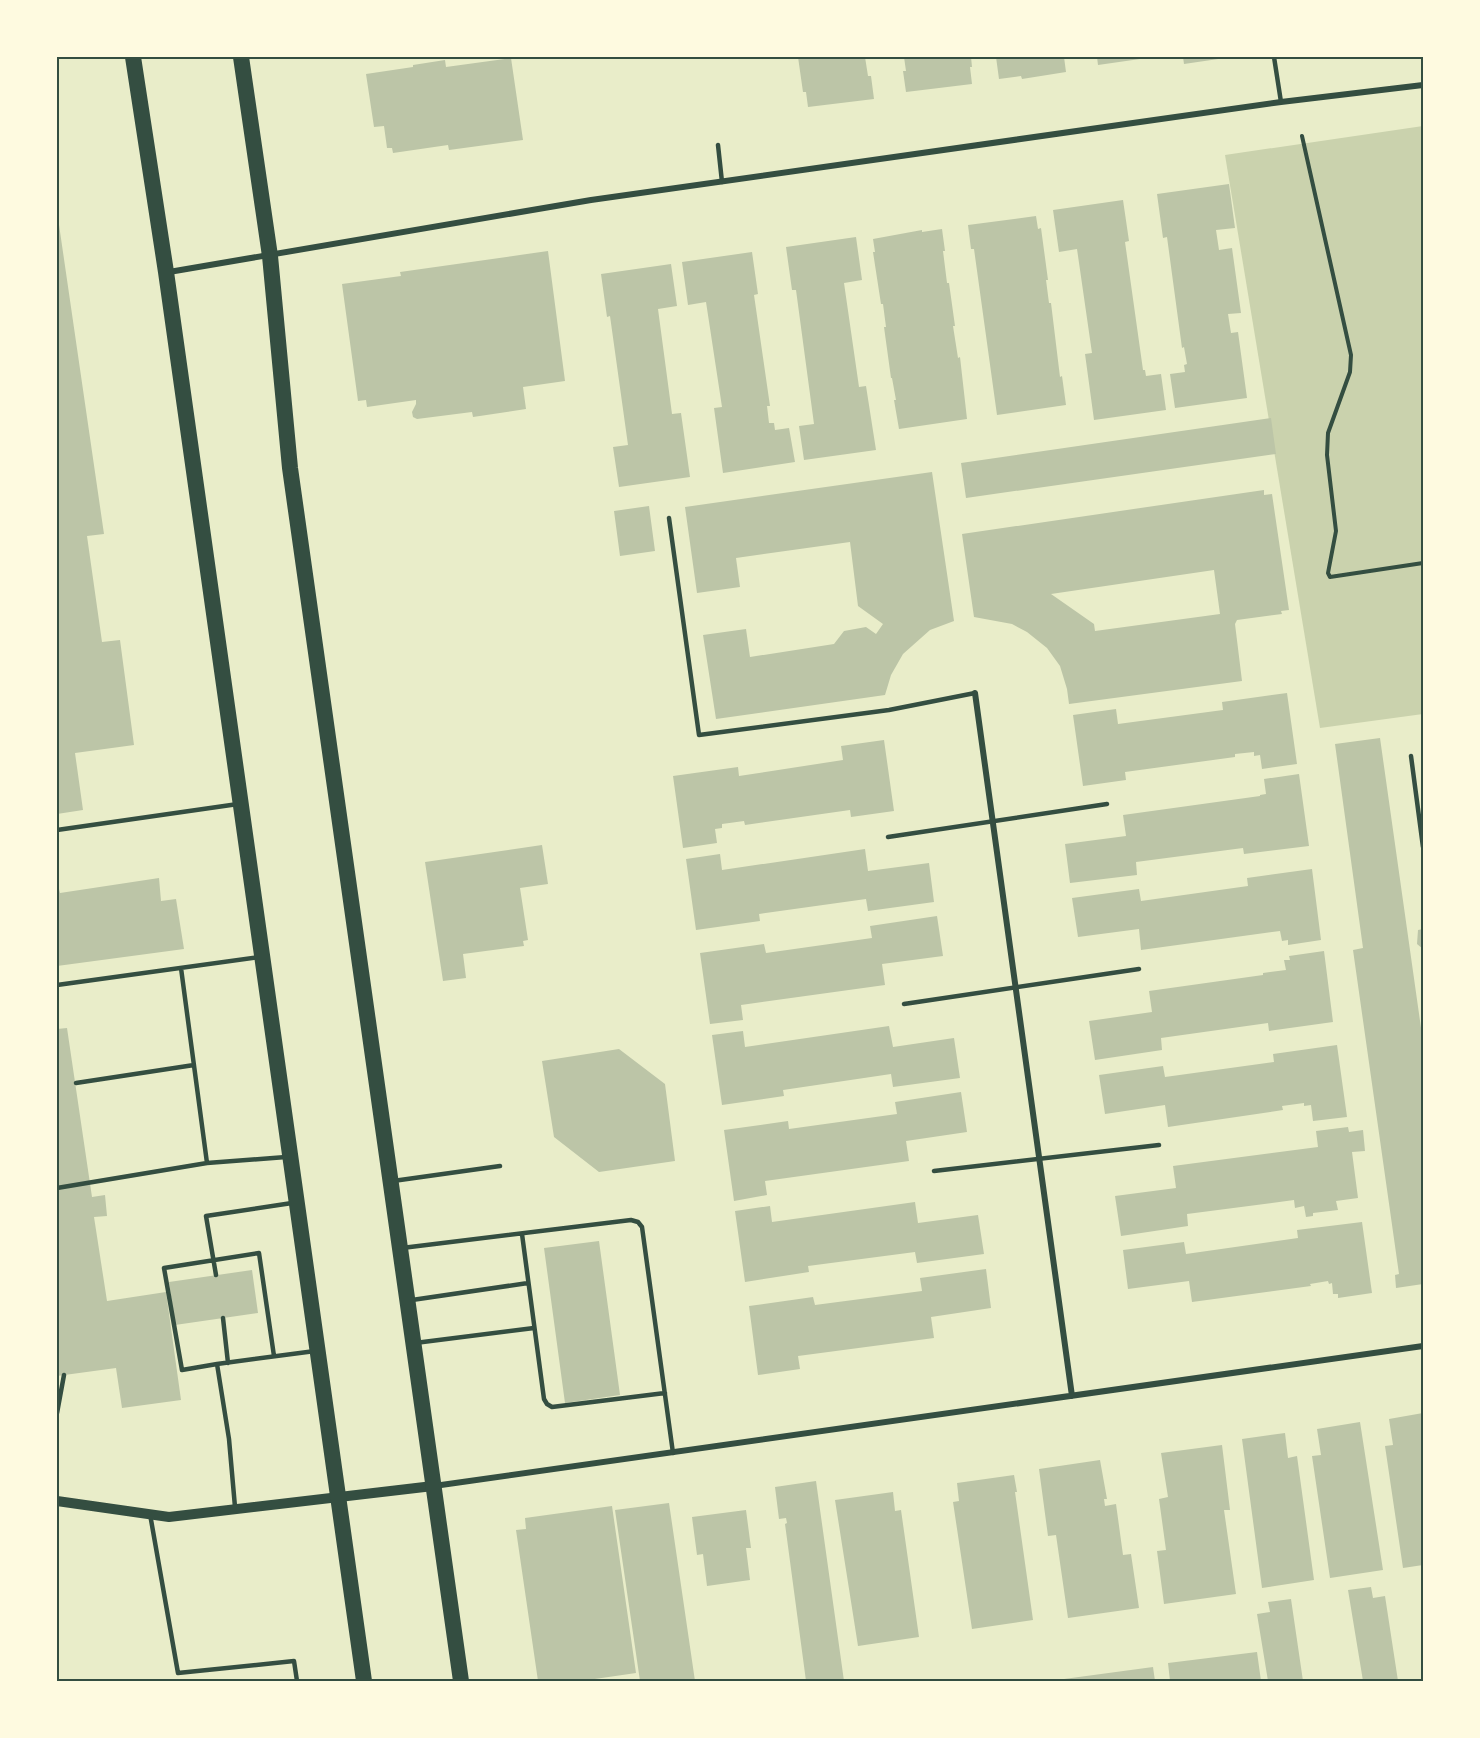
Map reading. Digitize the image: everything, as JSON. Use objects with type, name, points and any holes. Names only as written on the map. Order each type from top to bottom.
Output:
[{"type":"highway","points":[[133,57],[166,272],[364,1681]]},
{"type":"highway","points":[[241,57],[270,256],[290,468],[461,1681]]},
{"type":"street","points":[[166,272],[591,200],[1281,102],[1423,85]]},
{"type":"street","points":[[975,693],[1072,1396]]},
{"type":"street","points":[[57,1501],[169,1517],[433,1486],[1423,1346]]},
{"type":"lane","points":[[1275,57],[1281,102]]},
{"type":"lane","points":[[718,145],[722,182]]},
{"type":"lane","points":[[669,518],[699,735],[889,710],[975,693]]},
{"type":"lane","points":[[1411,756],[1423,847]]},
{"type":"lane","points":[[57,830],[240,803]]},
{"type":"lane","points":[[888,837],[1107,804]]},
{"type":"lane","points":[[57,985],[262,956]]},
{"type":"lane","points":[[181,968],[207,1163]]},
{"type":"lane","points":[[904,1004],[1139,969]]},
{"type":"lane","points":[[76,1083],[194,1065]]},
{"type":"lane","points":[[934,1171],[1159,1145]]},
{"type":"lane","points":[[57,1188],[207,1163],[290,1157]]},
{"type":"lane","points":[[390,1181],[500,1166]]},
{"type":"lane","points":[[216,1275],[206,1216],[296,1203]]},
{"type":"lane","points":[[399,1248],[631,1220],[638,1222],[642,1227],[673,1453]]},
{"type":"lane","points":[[522,1234],[544,1399],[547,1404],[552,1407],[665,1394]]},
{"type":"lane","points":[[274,1356],[259,1253],[164,1268],[182,1370],[318,1351]]},
{"type":"lane","points":[[407,1300],[528,1283]]},
{"type":"lane","points":[[223,1318],[228,1363]]},
{"type":"lane","points":[[413,1343],[534,1328]]},
{"type":"lane","points":[[217,1364],[229,1439],[235,1509]]},
{"type":"lane","points":[[57,1413],[64,1375]]},
{"type":"lane","points":[[150,1514],[178,1673],[294,1661],[297,1681]]},
{"type":"path","points":[[1302,136],[1351,355],[1350,372],[1328,433],[1327,455],[1336,531],[1328,573],[1330,577],[1423,563]]},
{"type":"green space","points":[[1423,126],[1423,714],[1320,728],[1225,155]]},
{"type":"building","points":[[798,57],[865,57],[868,76],[871,76],[874,99],[808,107],[806,92],[803,92]]},
{"type":"building","points":[[904,57],[971,57],[972,84],[906,92]]},
{"type":"building","points":[[996,57],[1064,57],[1066,72],[1022,79],[1021,76],[999,79]]},
{"type":"building","points":[[1097,57],[1147,57],[1147,58],[1098,65]]},
{"type":"building","points":[[1183,57],[1225,57],[1225,58],[1184,64]]},
{"type":"building","points":[[511,58],[523,140],[449,150],[448,145],[393,153],[392,148],[387,148],[384,126],[374,127],[366,74],[445,60],[446,67]]},
{"type":"building","points":[[1229,184],[1235,228],[1216,230],[1219,250],[1232,248],[1241,313],[1228,314],[1231,333],[1238,332],[1247,398],[1175,408],[1170,374],[1185,372],[1184,365],[1187,364],[1184,347],[1182,348],[1167,237],[1163,238],[1157,194]]},
{"type":"building","points":[[1123,200],[1129,241],[1125,242],[1143,370],[1146,376],[1161,374],[1166,410],[1094,420],[1085,354],[1092,353],[1077,249],[1059,252],[1053,210]]},
{"type":"building","points":[[57,211],[104,534],[87,536],[102,642],[120,640],[134,745],[75,753],[83,810],[57,814]]},
{"type":"building","points":[[1036,216],[1038,229],[1041,228],[1049,303],[1051,303],[1060,377],[1062,376],[1066,405],[997,415],[974,249],[971,249],[968,225]]},
{"type":"building","points":[[942,229],[947,283],[949,283],[958,358],[960,357],[967,419],[899,429],[873,239],[922,230],[922,232]]},
{"type":"building","points":[[856,237],[862,280],[844,283],[859,387],[866,386],[876,450],[804,460],[799,426],[814,424],[796,290],[792,290],[786,247]]},
{"type":"building","points":[[548,251],[565,381],[523,387],[526,409],[473,417],[472,412],[417,419],[413,417],[412,412],[416,400],[367,407],[366,400],[358,401],[342,284],[401,276],[400,272]]},
{"type":"building","points":[[752,252],[758,294],[754,295],[770,406],[767,406],[769,423],[774,423],[775,430],[789,428],[795,462],[723,473],[714,408],[722,407],[706,302],[688,305],[682,262]]},
{"type":"building","points":[[671,264],[677,306],[658,309],[672,414],[681,413],[690,477],[619,487],[613,447],[628,445],[610,316],[607,317],[601,274]]},
{"type":"building","points":[[1271,418],[1276,454],[966,498],[961,463]]},
{"type":"building","points":[[932,472],[954,621],[930,630],[903,654],[891,675],[885,695],[716,719],[703,635],[746,629],[750,657],[834,644],[844,631],[866,627],[876,634],[883,624],[858,606],[850,542],[736,558],[740,587],[697,593],[685,507]]},
{"type":"building","points":[[1264,490],[1264,495],[1272,494],[1289,610],[1281,611],[1282,614],[1237,620],[1235,624],[1242,681],[1069,704],[1060,666],[1047,648],[1027,632],[1012,624],[974,617],[962,534]],"holes":[[[1214,570],[1220,614],[1095,631],[1094,624],[1051,594]]]},
{"type":"building","points":[[649,506],[655,551],[620,556],[614,511]]},
{"type":"building","points":[[1287,693],[1297,764],[1262,769],[1260,755],[1254,756],[1254,752],[1235,754],[1235,757],[1125,772],[1126,780],[1083,786],[1073,715],[1116,709],[1118,724],[1223,710],[1222,702]]},
{"type":"building","points":[[1380,738],[1423,1042],[1423,1284],[1396,1288],[1395,1275],[1399,1274],[1353,950],[1363,948],[1335,744]]},
{"type":"building","points":[[884,740],[894,811],[851,817],[850,810],[745,825],[744,821],[722,824],[722,828],[715,829],[717,843],[683,848],[673,776],[738,767],[739,776],[843,760],[841,746]]},
{"type":"building","points":[[1299,774],[1309,846],[1244,854],[1243,848],[1136,862],[1137,875],[1070,883],[1065,844],[1126,836],[1123,815],[1260,796],[1266,794],[1264,779]]},
{"type":"building","points":[[542,845],[548,884],[520,888],[528,940],[523,941],[524,946],[463,954],[466,978],[443,981],[425,862]]},
{"type":"building","points":[[865,849],[868,871],[929,863],[934,902],[868,911],[866,899],[759,914],[760,921],[696,930],[686,859],[720,854],[722,870]]},
{"type":"building","points":[[1312,869],[1321,940],[1288,945],[1288,940],[1282,941],[1280,931],[1141,950],[1139,929],[1078,937],[1072,898],[1139,889],[1141,901],[1248,886],[1247,878]]},
{"type":"building","points":[[159,878],[161,901],[176,899],[184,949],[57,966],[57,890],[59,889],[60,893]]},
{"type":"building","points":[[937,916],[943,956],[882,964],[885,985],[741,1005],[743,1020],[710,1024],[700,953],[764,944],[766,953],[872,938],[870,926]]},
{"type":"building","points":[[1423,929],[1423,949],[1417,944],[1418,930]]},
{"type":"building","points":[[1324,951],[1333,1022],[1269,1031],[1268,1023],[1161,1038],[1162,1050],[1095,1060],[1089,1021],[1152,1012],[1149,991],[1286,970],[1284,960],[1290,960],[1289,956]]},
{"type":"building","points":[[889,1026],[893,1047],[954,1038],[960,1078],[893,1087],[891,1074],[783,1090],[784,1096],[722,1105],[712,1035],[743,1031],[745,1047]]},
{"type":"building","points":[[67,1028],[92,1197],[105,1195],[107,1216],[94,1217],[107,1301],[166,1292],[181,1400],[122,1408],[116,1368],[57,1376],[57,1029]]},
{"type":"building","points":[[1337,1045],[1347,1117],[1313,1121],[1311,1105],[1304,1106],[1304,1103],[1282,1106],[1283,1110],[1168,1127],[1165,1105],[1105,1114],[1099,1075],[1163,1066],[1165,1077],[1274,1062],[1273,1054]]},
{"type":"building","points":[[619,1049],[665,1084],[675,1161],[599,1172],[554,1137],[542,1061]]},
{"type":"building","points":[[961,1092],[967,1132],[906,1141],[909,1161],[765,1181],[767,1195],[734,1201],[724,1130],[788,1121],[789,1129],[897,1114],[895,1102]]},
{"type":"building","points":[[1348,1127],[1349,1132],[1363,1130],[1365,1151],[1352,1152],[1358,1198],[1336,1201],[1338,1210],[1313,1213],[1313,1216],[1306,1217],[1304,1206],[1295,1208],[1294,1200],[1187,1214],[1188,1226],[1121,1236],[1115,1196],[1176,1188],[1173,1166],[1318,1147],[1316,1131]]},
{"type":"building","points":[[915,1202],[918,1223],[978,1215],[984,1254],[917,1263],[915,1252],[808,1266],[809,1272],[745,1282],[735,1211],[770,1206],[772,1222]]},
{"type":"building","points":[[1362,1222],[1372,1293],[1338,1298],[1338,1294],[1333,1294],[1332,1283],[1329,1284],[1328,1281],[1310,1284],[1311,1286],[1192,1302],[1189,1281],[1128,1289],[1123,1250],[1184,1242],[1186,1254],[1298,1238],[1297,1230]]},
{"type":"building","points":[[599,1241],[620,1395],[565,1403],[544,1248]]},
{"type":"building","points":[[986,1269],[991,1308],[931,1317],[934,1338],[798,1356],[800,1369],[758,1375],[749,1306],[813,1297],[815,1305],[922,1291],[920,1278]]},
{"type":"building","points":[[252,1270],[258,1313],[175,1325],[169,1282]]},
{"type":"building","points":[[1423,1413],[1423,1565],[1403,1568],[1385,1446],[1393,1445],[1389,1419]]},
{"type":"building","points":[[1360,1422],[1383,1570],[1330,1578],[1312,1456],[1321,1455],[1317,1429]]},
{"type":"building","points":[[1285,1433],[1288,1458],[1297,1456],[1314,1580],[1262,1588],[1242,1439]]},
{"type":"building","points":[[1222,1445],[1230,1510],[1224,1510],[1236,1594],[1164,1604],[1157,1551],[1166,1550],[1159,1499],[1168,1497],[1161,1453]]},
{"type":"building","points":[[1100,1460],[1107,1499],[1104,1499],[1105,1506],[1116,1504],[1123,1555],[1131,1554],[1139,1608],[1068,1618],[1056,1535],[1048,1536],[1039,1469]]},
{"type":"building","points":[[1014,1475],[1033,1620],[972,1629],[953,1502],[959,1501],[957,1483]]},
{"type":"building","points":[[816,1481],[844,1681],[806,1681],[785,1524],[787,1523],[786,1518],[779,1519],[775,1487]]},
{"type":"building","points":[[893,1492],[895,1511],[901,1510],[919,1637],[858,1646],[835,1500]]},
{"type":"building","points":[[669,1503],[695,1681],[640,1681],[615,1510]]},
{"type":"building","points":[[612,1506],[636,1673],[581,1681],[538,1681],[516,1530],[526,1529],[525,1518]]},
{"type":"building","points":[[746,1510],[751,1548],[746,1548],[750,1580],[707,1586],[703,1554],[697,1555],[692,1517]]},
{"type":"building","points":[[1371,1587],[1373,1598],[1385,1596],[1398,1681],[1363,1681],[1348,1590]]},
{"type":"building","points":[[1291,1599],[1303,1681],[1268,1681],[1257,1614],[1270,1612],[1268,1602]]},
{"type":"building","points":[[1257,1652],[1261,1681],[1170,1681],[1168,1663]]},
{"type":"building","points":[[1153,1667],[1155,1681],[1065,1681],[1064,1679]]}]
